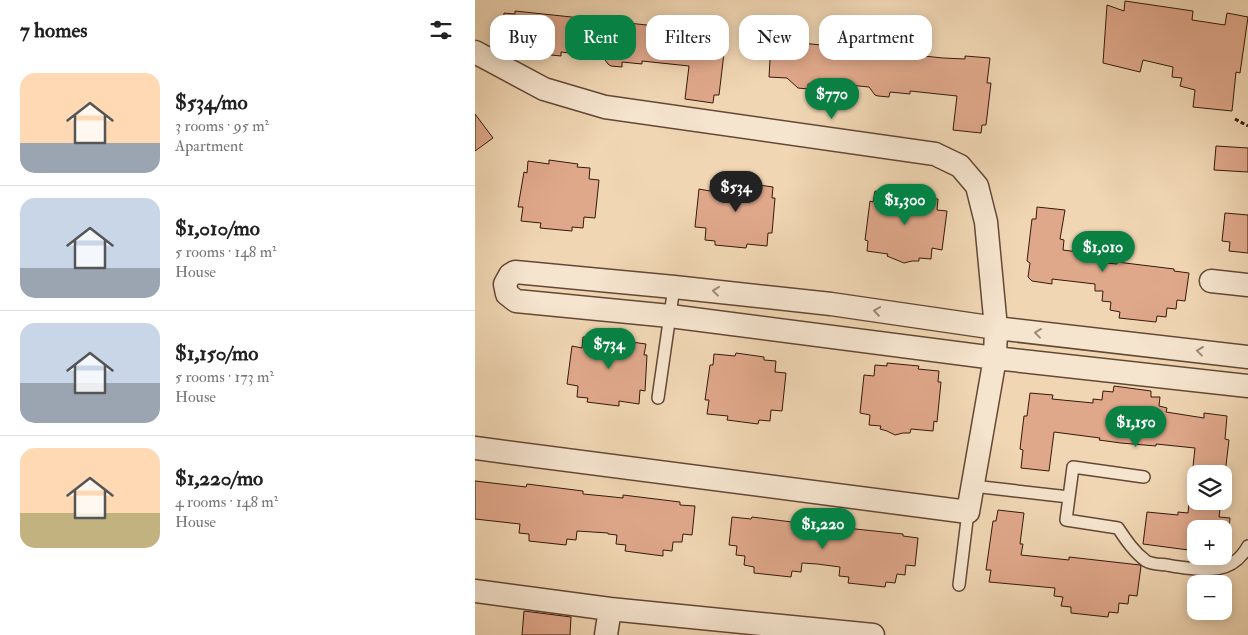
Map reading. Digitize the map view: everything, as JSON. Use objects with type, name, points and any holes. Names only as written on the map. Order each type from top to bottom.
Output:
[{"type":"street","points":[[475,52],[544,89],[605,107],[935,154],[960,166],[977,186],[986,222],[996,328],[995,358],[968,512],[475,448]]},
{"type":"street","points":[[1248,357],[996,328],[831,304],[674,287],[515,272],[510,275],[505,284],[507,294],[515,301],[670,316],[995,358],[1248,386]]},
{"type":"street","points":[[1211,280],[1248,285]]},
{"type":"street","points":[[475,591],[610,609],[873,635]]},
{"type":"street","points":[[605,635],[610,609]]},
{"type":"lane","points":[[658,398],[674,287]]},
{"type":"lane","points":[[1144,477],[1073,467],[1066,520],[1118,528],[1132,549],[1147,562],[1208,571],[1232,565],[1248,546]]},
{"type":"lane","points":[[973,486],[1069,498]]},
{"type":"lane","points":[[959,584],[968,512]]},
{"type":"path","points":[[1235,119],[1248,126]]},
{"type":"building","points":[[1125,1],[1193,11],[1192,20],[1225,25],[1227,13],[1248,17],[1240,73],[1236,72],[1232,111],[1193,107],[1195,90],[1180,86],[1182,78],[1172,77],[1173,67],[1143,60],[1140,72],[1103,63],[1107,5],[1124,11]]},
{"type":"building","points":[[515,11],[553,15],[504,15],[504,13],[515,14]]},
{"type":"building","points":[[555,15],[565,16],[565,52],[561,52],[561,56],[555,55]]},
{"type":"building","points":[[636,24],[646,25],[646,60],[723,60],[719,95],[714,95],[713,103],[685,99],[689,66],[642,61],[642,64],[622,62],[622,67],[608,64],[605,60],[636,60]]},
{"type":"building","points":[[809,44],[819,45],[819,60],[932,60],[932,57],[965,59],[965,56],[990,58],[987,83],[991,83],[986,125],[982,125],[981,133],[953,130],[957,96],[910,91],[910,94],[890,92],[889,97],[878,96],[869,87],[829,83],[828,86],[808,84],[808,89],[798,88],[787,78],[769,77],[770,60],[809,60]]},
{"type":"building","points":[[475,114],[493,138],[475,151]]},
{"type":"building","points":[[1216,146],[1248,148],[1248,172],[1214,170]]},
{"type":"building","points":[[549,160],[578,164],[577,167],[590,168],[589,179],[599,180],[595,218],[584,217],[583,228],[572,227],[572,231],[540,228],[541,223],[521,221],[523,207],[518,207],[524,172],[527,173],[528,161],[549,164]]},
{"type":"building","points":[[724,178],[752,181],[752,184],[773,187],[772,198],[775,198],[772,233],[768,233],[767,246],[747,244],[746,248],[715,245],[715,241],[705,240],[706,228],[695,227],[699,189],[710,191],[711,180],[724,181]]},
{"type":"building","points":[[875,191],[896,194],[897,191],[927,195],[927,198],[938,199],[937,210],[947,211],[942,250],[932,248],[931,259],[919,258],[919,261],[904,263],[887,256],[888,254],[867,251],[868,241],[865,240],[870,201],[873,202]]},
{"type":"building","points":[[1037,207],[1065,210],[1060,239],[1064,240],[1063,250],[1086,253],[1085,261],[1117,264],[1117,262],[1174,269],[1174,271],[1189,273],[1185,301],[1177,300],[1176,309],[1167,308],[1166,317],[1157,316],[1156,322],[1119,318],[1120,312],[1110,310],[1111,302],[1102,301],[1103,291],[1095,291],[1095,284],[1052,279],[1052,284],[1032,281],[1028,277],[1030,263],[1027,261],[1032,219],[1036,219]]},
{"type":"building","points":[[1225,213],[1248,215],[1248,253],[1229,251],[1230,242],[1222,241]]},
{"type":"building","points":[[596,335],[625,338],[624,341],[646,344],[644,355],[647,355],[645,391],[640,390],[639,404],[619,401],[619,406],[587,402],[588,398],[577,397],[578,386],[567,384],[572,346],[582,348],[583,337],[596,338]]},
{"type":"building","points":[[736,353],[764,357],[764,360],[776,361],[775,372],[786,373],[782,411],[771,410],[770,421],[759,420],[758,424],[727,420],[728,416],[707,414],[709,400],[705,400],[710,365],[713,365],[714,354],[735,356]]},
{"type":"building","points":[[887,363],[919,366],[918,369],[939,371],[938,382],[941,382],[937,422],[934,421],[933,431],[911,429],[910,433],[895,435],[880,429],[881,426],[869,425],[870,415],[860,413],[864,375],[874,376],[875,365],[887,366]]},
{"type":"building","points":[[1114,386],[1151,391],[1151,397],[1160,397],[1159,406],[1167,408],[1166,412],[1204,418],[1204,413],[1227,416],[1225,439],[1229,440],[1226,465],[1193,465],[1195,448],[1121,443],[1099,440],[1100,438],[1054,432],[1049,471],[1021,468],[1023,450],[1020,449],[1024,416],[1027,416],[1030,393],[1053,395],[1052,399],[1093,403],[1093,399],[1102,400],[1103,391],[1113,392]]},
{"type":"building","points":[[475,481],[526,487],[527,484],[583,491],[583,494],[623,498],[623,495],[680,502],[680,505],[695,506],[692,535],[683,534],[682,542],[673,542],[672,551],[663,550],[663,556],[625,551],[626,545],[616,544],[617,535],[608,533],[577,531],[576,540],[567,539],[566,545],[529,541],[529,534],[519,533],[520,524],[475,519]]},
{"type":"building","points":[[998,510],[1024,513],[1020,544],[1023,544],[1021,555],[1069,560],[1069,557],[1140,565],[1137,596],[1129,595],[1128,604],[1119,603],[1118,613],[1109,612],[1108,617],[1071,613],[1071,607],[1061,606],[1063,597],[1054,596],[1055,588],[989,582],[991,570],[986,570],[993,521],[996,521]]},
{"type":"building","points":[[1188,510],[1220,510],[1219,517],[1230,518],[1230,520],[1187,520],[1187,550],[1143,544],[1147,512],[1178,515],[1178,512],[1188,513]]},
{"type":"building","points":[[732,517],[751,519],[752,517],[808,524],[808,526],[903,534],[903,536],[918,538],[915,566],[906,565],[905,575],[897,574],[895,583],[886,582],[885,587],[848,583],[849,577],[839,576],[840,567],[817,564],[802,563],[801,572],[792,571],[791,577],[754,573],[754,567],[744,565],[745,556],[736,555],[737,546],[729,545]]},
{"type":"building","points":[[524,611],[571,617],[570,635],[522,635]]}]
